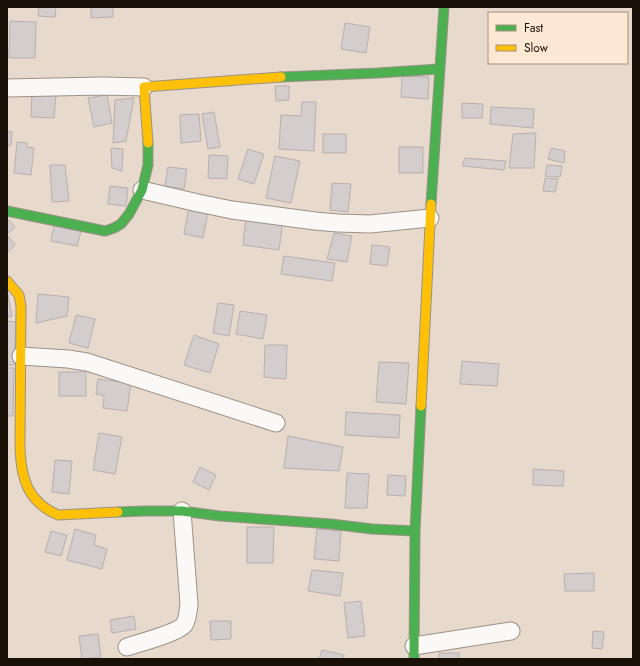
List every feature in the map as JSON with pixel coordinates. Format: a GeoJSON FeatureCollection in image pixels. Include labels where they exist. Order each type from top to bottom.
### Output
{"type":"FeatureCollection","features":[{"type":"Feature","properties":{"kind":"street"},"geometry":{"type":"LineString","coordinates":[[444,7],[430,218],[415,531],[414,652],[511,631]]}},
{"type":"Feature","properties":{"kind":"street"},"geometry":{"type":"LineString","coordinates":[[7,88],[102,86],[144,87],[264,78],[440,69]]}},
{"type":"Feature","properties":{"kind":"street"},"geometry":{"type":"LineString","coordinates":[[7,210],[105,231],[121,224],[129,214],[142,190],[148,165],[144,87]]}},
{"type":"Feature","properties":{"kind":"street"},"geometry":{"type":"LineString","coordinates":[[142,190],[232,210],[323,222],[370,224],[430,218]]}},
{"type":"Feature","properties":{"kind":"street"},"geometry":{"type":"LineString","coordinates":[[7,281],[19,295],[21,306],[20,441],[22,473],[32,495],[39,504],[48,511],[58,515],[182,511],[199,512],[220,516],[331,524],[372,529],[415,531]]}},
{"type":"Feature","properties":{"kind":"street"},"geometry":{"type":"LineString","coordinates":[[21,356],[68,359],[87,362],[276,423]]}},
{"type":"Feature","properties":{"kind":"street"},"geometry":{"type":"LineString","coordinates":[[128,647],[177,631],[184,625],[188,618],[189,604],[182,511]]}},
{"type":"Feature","properties":{"kind":"building"},"geometry":{"type":"Polygon","coordinates":[[[39,7],[56,7],[55,17],[38,16],[39,7]]]}},
{"type":"Feature","properties":{"kind":"building"},"geometry":{"type":"Polygon","coordinates":[[[91,7],[113,7],[113,17],[91,18],[91,7]]]}},
{"type":"Feature","properties":{"kind":"building"},"geometry":{"type":"Polygon","coordinates":[[[10,21],[36,22],[35,58],[9,58],[10,21]]]}},
{"type":"Feature","properties":{"kind":"building"},"geometry":{"type":"Polygon","coordinates":[[[345,23],[370,27],[366,53],[341,49],[345,23]]]}},
{"type":"Feature","properties":{"kind":"building"},"geometry":{"type":"Polygon","coordinates":[[[402,76],[429,77],[428,99],[401,97],[402,76]]]}},
{"type":"Feature","properties":{"kind":"building"},"geometry":{"type":"Polygon","coordinates":[[[275,86],[289,86],[289,100],[276,101],[275,86]]]}},
{"type":"Feature","properties":{"kind":"building"},"geometry":{"type":"Polygon","coordinates":[[[32,92],[56,94],[54,118],[31,117],[32,92]]]}},
{"type":"Feature","properties":{"kind":"building"},"geometry":{"type":"Polygon","coordinates":[[[107,95],[112,123],[94,127],[88,98],[107,95]]]}},
{"type":"Feature","properties":{"kind":"building"},"geometry":{"type":"Polygon","coordinates":[[[134,98],[126,141],[113,143],[115,100],[134,98]]]}},
{"type":"Feature","properties":{"kind":"building"},"geometry":{"type":"Polygon","coordinates":[[[302,102],[316,102],[314,151],[279,149],[281,115],[301,116],[302,102]]]}},
{"type":"Feature","properties":{"kind":"building"},"geometry":{"type":"Polygon","coordinates":[[[462,103],[483,104],[482,118],[462,118],[462,103]]]}},
{"type":"Feature","properties":{"kind":"building"},"geometry":{"type":"Polygon","coordinates":[[[491,107],[534,109],[533,128],[490,124],[491,107]]]}},
{"type":"Feature","properties":{"kind":"building"},"geometry":{"type":"Polygon","coordinates":[[[214,112],[220,147],[208,149],[202,114],[214,112]]]}},
{"type":"Feature","properties":{"kind":"building"},"geometry":{"type":"Polygon","coordinates":[[[199,114],[201,141],[181,143],[180,115],[199,114]]]}},
{"type":"Feature","properties":{"kind":"building"},"geometry":{"type":"Polygon","coordinates":[[[7,131],[12,132],[11,146],[7,145],[7,131]]]}},
{"type":"Feature","properties":{"kind":"building"},"geometry":{"type":"Polygon","coordinates":[[[536,133],[534,168],[509,168],[513,134],[536,133]]]}},
{"type":"Feature","properties":{"kind":"building"},"geometry":{"type":"Polygon","coordinates":[[[323,134],[346,134],[346,153],[323,153],[323,134]]]}},
{"type":"Feature","properties":{"kind":"building"},"geometry":{"type":"Polygon","coordinates":[[[17,142],[27,143],[27,147],[34,148],[31,175],[14,173],[17,142]]]}},
{"type":"Feature","properties":{"kind":"building"},"geometry":{"type":"Polygon","coordinates":[[[399,147],[423,147],[423,173],[399,173],[399,147]]]}},
{"type":"Feature","properties":{"kind":"building"},"geometry":{"type":"Polygon","coordinates":[[[111,148],[123,149],[122,171],[112,168],[111,148]]]}},
{"type":"Feature","properties":{"kind":"building"},"geometry":{"type":"Polygon","coordinates":[[[551,148],[565,151],[564,163],[548,159],[551,148]]]}},
{"type":"Feature","properties":{"kind":"building"},"geometry":{"type":"Polygon","coordinates":[[[248,149],[264,154],[254,184],[238,179],[248,149]]]}},
{"type":"Feature","properties":{"kind":"building"},"geometry":{"type":"Polygon","coordinates":[[[209,155],[228,156],[227,179],[208,178],[209,155]]]}},
{"type":"Feature","properties":{"kind":"building"},"geometry":{"type":"Polygon","coordinates":[[[275,156],[300,161],[291,203],[266,198],[275,156]]]}},
{"type":"Feature","properties":{"kind":"building"},"geometry":{"type":"Polygon","coordinates":[[[465,158],[506,161],[504,170],[462,166],[465,158]]]}},
{"type":"Feature","properties":{"kind":"building"},"geometry":{"type":"Polygon","coordinates":[[[50,165],[65,165],[69,201],[52,202],[50,165]]]}},
{"type":"Feature","properties":{"kind":"building"},"geometry":{"type":"Polygon","coordinates":[[[547,165],[562,166],[560,177],[545,176],[547,165]]]}},
{"type":"Feature","properties":{"kind":"building"},"geometry":{"type":"Polygon","coordinates":[[[168,167],[187,169],[184,189],[165,186],[168,167]]]}},
{"type":"Feature","properties":{"kind":"building"},"geometry":{"type":"Polygon","coordinates":[[[545,178],[558,179],[555,192],[543,191],[545,178]]]}},
{"type":"Feature","properties":{"kind":"building"},"geometry":{"type":"Polygon","coordinates":[[[332,183],[351,184],[348,212],[330,210],[332,183]]]}},
{"type":"Feature","properties":{"kind":"building"},"geometry":{"type":"Polygon","coordinates":[[[110,186],[128,188],[126,206],[108,204],[110,186]]]}},
{"type":"Feature","properties":{"kind":"building"},"geometry":{"type":"Polygon","coordinates":[[[189,208],[208,212],[203,238],[184,234],[189,208]]]}},
{"type":"Feature","properties":{"kind":"building"},"geometry":{"type":"Polygon","coordinates":[[[246,217],[283,221],[279,250],[243,245],[246,217]]]}},
{"type":"Feature","properties":{"kind":"building"},"geometry":{"type":"Polygon","coordinates":[[[7,219],[15,227],[7,234],[7,219]]]}},
{"type":"Feature","properties":{"kind":"building"},"geometry":{"type":"Polygon","coordinates":[[[54,226],[81,231],[77,246],[51,241],[54,226]]]}},
{"type":"Feature","properties":{"kind":"building"},"geometry":{"type":"Polygon","coordinates":[[[334,233],[352,236],[347,262],[327,259],[334,233]]]}},
{"type":"Feature","properties":{"kind":"building"},"geometry":{"type":"Polygon","coordinates":[[[7,235],[15,245],[7,253],[7,235]]]}},
{"type":"Feature","properties":{"kind":"building"},"geometry":{"type":"Polygon","coordinates":[[[372,245],[390,247],[387,266],[370,264],[372,245]]]}},
{"type":"Feature","properties":{"kind":"building"},"geometry":{"type":"Polygon","coordinates":[[[284,256],[335,263],[332,281],[281,274],[284,256]]]}},
{"type":"Feature","properties":{"kind":"building"},"geometry":{"type":"Polygon","coordinates":[[[7,290],[12,316],[7,317],[7,290]]]}},
{"type":"Feature","properties":{"kind":"building"},"geometry":{"type":"Polygon","coordinates":[[[38,294],[69,297],[67,316],[36,323],[38,294]]]}},
{"type":"Feature","properties":{"kind":"building"},"geometry":{"type":"Polygon","coordinates":[[[218,303],[234,305],[229,336],[213,333],[218,303]]]}},
{"type":"Feature","properties":{"kind":"building"},"geometry":{"type":"Polygon","coordinates":[[[240,311],[267,315],[263,339],[236,334],[240,311]]]}},
{"type":"Feature","properties":{"kind":"building"},"geometry":{"type":"Polygon","coordinates":[[[76,315],[95,319],[88,348],[69,343],[76,315]]]}},
{"type":"Feature","properties":{"kind":"building"},"geometry":{"type":"Polygon","coordinates":[[[7,321],[16,322],[14,365],[7,365],[7,321]]]}},
{"type":"Feature","properties":{"kind":"building"},"geometry":{"type":"Polygon","coordinates":[[[194,335],[219,344],[210,373],[184,365],[194,335]]]}},
{"type":"Feature","properties":{"kind":"building"},"geometry":{"type":"Polygon","coordinates":[[[265,345],[287,345],[286,379],[264,377],[265,345]]]}},
{"type":"Feature","properties":{"kind":"building"},"geometry":{"type":"Polygon","coordinates":[[[462,361],[499,364],[497,386],[460,384],[462,361]]]}},
{"type":"Feature","properties":{"kind":"building"},"geometry":{"type":"Polygon","coordinates":[[[379,362],[409,363],[406,404],[376,402],[379,362]]]}},
{"type":"Feature","properties":{"kind":"building"},"geometry":{"type":"Polygon","coordinates":[[[7,368],[14,368],[13,416],[7,416],[7,368]]]}},
{"type":"Feature","properties":{"kind":"building"},"geometry":{"type":"Polygon","coordinates":[[[59,372],[86,372],[86,396],[59,396],[59,372]]]}},
{"type":"Feature","properties":{"kind":"building"},"geometry":{"type":"Polygon","coordinates":[[[98,379],[131,383],[127,411],[103,408],[104,396],[96,394],[98,379]]]}},
{"type":"Feature","properties":{"kind":"building"},"geometry":{"type":"Polygon","coordinates":[[[346,412],[400,415],[399,438],[345,435],[346,412]]]}},
{"type":"Feature","properties":{"kind":"building"},"geometry":{"type":"Polygon","coordinates":[[[99,433],[122,437],[115,474],[93,470],[99,433]]]}},
{"type":"Feature","properties":{"kind":"building"},"geometry":{"type":"Polygon","coordinates":[[[288,436],[343,447],[339,471],[284,468],[288,436]]]}},
{"type":"Feature","properties":{"kind":"building"},"geometry":{"type":"Polygon","coordinates":[[[55,460],[72,461],[69,494],[52,492],[55,460]]]}},
{"type":"Feature","properties":{"kind":"building"},"geometry":{"type":"Polygon","coordinates":[[[200,467],[216,475],[209,490],[193,482],[200,467]]]}},
{"type":"Feature","properties":{"kind":"building"},"geometry":{"type":"Polygon","coordinates":[[[533,469],[564,471],[563,486],[533,485],[533,469]]]}},
{"type":"Feature","properties":{"kind":"building"},"geometry":{"type":"Polygon","coordinates":[[[347,473],[369,474],[367,508],[345,508],[347,473]]]}},
{"type":"Feature","properties":{"kind":"building"},"geometry":{"type":"Polygon","coordinates":[[[388,475],[406,476],[405,496],[387,495],[388,475]]]}},
{"type":"Feature","properties":{"kind":"building"},"geometry":{"type":"Polygon","coordinates":[[[247,527],[274,527],[273,563],[247,563],[247,527]]]}},
{"type":"Feature","properties":{"kind":"building"},"geometry":{"type":"Polygon","coordinates":[[[75,529],[96,535],[94,545],[107,549],[102,569],[67,560],[75,529]]]}},
{"type":"Feature","properties":{"kind":"building"},"geometry":{"type":"Polygon","coordinates":[[[317,529],[341,531],[339,561],[314,559],[317,529]]]}},
{"type":"Feature","properties":{"kind":"building"},"geometry":{"type":"Polygon","coordinates":[[[51,531],[67,535],[61,556],[45,552],[51,531]]]}},
{"type":"Feature","properties":{"kind":"building"},"geometry":{"type":"Polygon","coordinates":[[[312,570],[343,573],[340,596],[308,591],[312,570]]]}},
{"type":"Feature","properties":{"kind":"building"},"geometry":{"type":"Polygon","coordinates":[[[594,573],[594,591],[565,591],[564,574],[594,573]]]}},
{"type":"Feature","properties":{"kind":"building"},"geometry":{"type":"Polygon","coordinates":[[[361,601],[365,636],[348,638],[344,603],[361,601]]]}},
{"type":"Feature","properties":{"kind":"building"},"geometry":{"type":"Polygon","coordinates":[[[134,616],[136,629],[112,633],[110,620],[134,616]]]}},
{"type":"Feature","properties":{"kind":"building"},"geometry":{"type":"Polygon","coordinates":[[[210,621],[231,621],[231,639],[211,640],[210,621]]]}},
{"type":"Feature","properties":{"kind":"building"},"geometry":{"type":"Polygon","coordinates":[[[593,631],[604,632],[602,649],[592,648],[593,631]]]}},
{"type":"Feature","properties":{"kind":"building"},"geometry":{"type":"Polygon","coordinates":[[[98,634],[101,657],[82,659],[79,636],[98,634]]]}},
{"type":"Feature","properties":{"kind":"building"},"geometry":{"type":"Polygon","coordinates":[[[322,650],[344,655],[343,659],[319,659],[322,650]]]}},
{"type":"Feature","properties":{"kind":"building"},"geometry":{"type":"Polygon","coordinates":[[[439,653],[459,653],[459,659],[439,659],[439,653]]]}},
{"type":"Feature","properties":{"kind":"traffic: fast"},"geometry":{"type":"LineString","coordinates":[[431,204],[444,7]]}},
{"type":"Feature","properties":{"kind":"traffic: fast"},"geometry":{"type":"LineString","coordinates":[[281,77],[439,69]]}},
{"type":"Feature","properties":{"kind":"traffic: fast"},"geometry":{"type":"LineString","coordinates":[[7,211],[105,231],[114,228],[121,224],[129,214],[142,190],[148,165],[148,143]]}},
{"type":"Feature","properties":{"kind":"traffic: fast"},"geometry":{"type":"LineString","coordinates":[[414,659],[415,531],[421,406]]}},
{"type":"Feature","properties":{"kind":"traffic: fast"},"geometry":{"type":"LineString","coordinates":[[118,512],[182,511],[220,516],[331,524],[372,529],[415,531]]}},
{"type":"Feature","properties":{"kind":"traffic: slow"},"geometry":{"type":"LineString","coordinates":[[148,143],[144,87],[281,77]]}},
{"type":"Feature","properties":{"kind":"traffic: slow"},"geometry":{"type":"LineString","coordinates":[[421,406],[431,204]]}},
{"type":"Feature","properties":{"kind":"traffic: slow"},"geometry":{"type":"LineString","coordinates":[[7,281],[19,295],[21,306],[20,448],[22,470],[28,488],[40,503],[48,510],[58,515],[118,512]]}}]}
